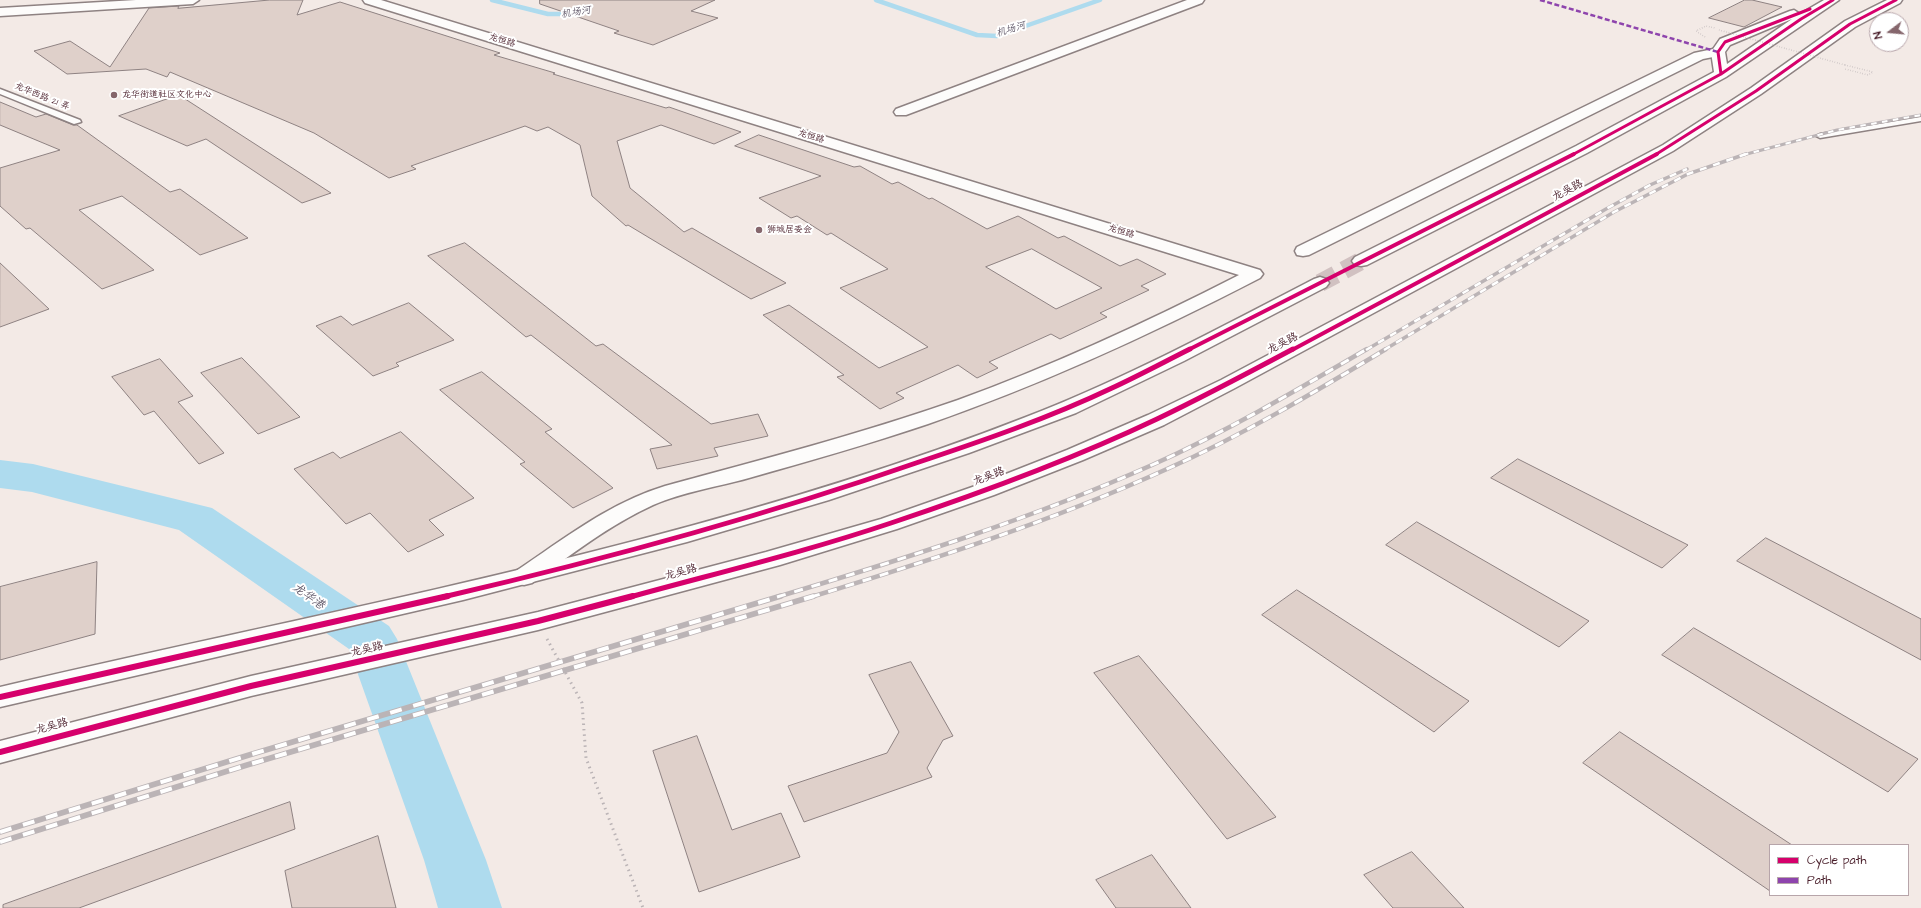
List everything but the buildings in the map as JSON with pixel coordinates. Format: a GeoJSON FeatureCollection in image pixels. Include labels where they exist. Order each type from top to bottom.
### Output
{"type":"FeatureCollection","features":[{"type":"Feature","properties":{"kind":"main road","name":"龙吴路"},"geometry":{"type":"LineString","coordinates":[[0,752],[251,686],[538,621],[771,559],[889,524],[986,490],[1075,455],[1156,420],[1228,384],[1668,148],[1756,91],[1850,24],[1896,0]]}},
{"type":"Feature","properties":{"kind":"main road"},"geometry":{"type":"LineString","coordinates":[[1721,74],[1718,52],[1725,42],[1798,12],[1830,2]]}},
{"type":"Feature","properties":{"kind":"main road"},"geometry":{"type":"LineString","coordinates":[[1361,261],[1617,132],[1721,74],[1801,19],[1830,2]]}},
{"type":"Feature","properties":{"kind":"main road"},"geometry":{"type":"LineString","coordinates":[[0,697],[461,593],[749,517],[857,484],[949,454],[1036,421],[1111,389],[1320,283]]}},
{"type":"Feature","properties":{"kind":"street"},"geometry":{"type":"LineString","coordinates":[[0,12],[193,0]]}},
{"type":"Feature","properties":{"kind":"street","name":"龙恒路"},"geometry":{"type":"LineString","coordinates":[[368,0],[1254,274],[1124,339],[1004,390],[923,419],[834,447],[665,494],[637,504],[614,517],[524,577]]}},
{"type":"Feature","properties":{"kind":"street"},"geometry":{"type":"LineString","coordinates":[[900,112],[1198,0]]}},
{"type":"Feature","properties":{"kind":"street"},"geometry":{"type":"LineString","coordinates":[[1303,251],[1699,56],[1718,52]]}},
{"type":"Feature","properties":{"kind":"lane","name":"龙华西路 21 弄"},"geometry":{"type":"LineString","coordinates":[[0,91],[77,122]]}},
{"type":"Feature","properties":{"kind":"lane"},"geometry":{"type":"LineString","coordinates":[[1820,136],[1921,119]]}},
{"type":"Feature","properties":{"kind":"path"},"geometry":{"type":"LineString","coordinates":[[1701,36],[1696,31],[1706,26],[1873,72],[1868,75],[1845,69]]}},
{"type":"Feature","properties":{"kind":"path"},"geometry":{"type":"LineString","coordinates":[[538,621],[582,703],[586,758],[643,908]]}},
{"type":"Feature","properties":{"kind":"waterway","name":"机场河"},"geometry":{"type":"LineString","coordinates":[[492,0],[548,14],[583,14]]}},
{"type":"Feature","properties":{"kind":"waterway","name":"机场河"},"geometry":{"type":"LineString","coordinates":[[876,0],[977,35],[997,36],[1100,0]]}},
{"type":"Feature","properties":{"kind":"waterway","name":"龙华港"},"geometry":{"type":"LineString","coordinates":[[0,474],[33,478],[195,519],[371,639],[455,860],[470,908]]}},
{"type":"Feature","properties":{"kind":"tunnel"},"geometry":{"type":"LineString","coordinates":[[1320,283],[1361,261]]}},
{"type":"Feature","properties":{"kind":"railway"},"geometry":{"type":"LineString","coordinates":[[1743,155],[1837,130],[1921,115]]}},
{"type":"Feature","properties":{"kind":"railway"},"geometry":{"type":"LineString","coordinates":[[1384,350],[1614,212],[1688,174],[1743,155]]}},
{"type":"Feature","properties":{"kind":"railway"},"geometry":{"type":"LineString","coordinates":[[1366,350],[1606,209],[1650,185],[1687,169]]}},
{"type":"Feature","properties":{"kind":"railway"},"geometry":{"type":"LineString","coordinates":[[777,597],[920,553],[1014,520],[1106,485],[1180,452],[1234,425],[1367,349]]}},
{"type":"Feature","properties":{"kind":"railway"},"geometry":{"type":"LineString","coordinates":[[811,597],[902,569],[991,539],[1124,488],[1223,442],[1306,397],[1386,349]]}},
{"type":"Feature","properties":{"kind":"railway"},"geometry":{"type":"LineString","coordinates":[[0,832],[249,755],[781,596]]}},
{"type":"Feature","properties":{"kind":"railway"},"geometry":{"type":"LineString","coordinates":[[0,842],[247,765],[814,596]]}},
{"type":"Feature","properties":{"kind":"marked path"},"geometry":{"type":"LineString","coordinates":[[1540,0],[1718,52]]}},
{"type":"Feature","properties":{"kind":"cycle path"},"geometry":{"type":"LineString","coordinates":[[0,697],[459,593],[625,552],[790,505],[871,479],[1032,421],[1111,389],[1617,132],[1721,74],[1801,19],[1833,0]]}},
{"type":"Feature","properties":{"kind":"cycle path"},"geometry":{"type":"LineString","coordinates":[[0,752],[251,686],[538,621],[771,559],[889,524],[986,490],[1075,455],[1156,420],[1228,384],[1668,148],[1756,91],[1850,24],[1896,0]]}},
{"type":"Feature","properties":{"kind":"cycle path"},"geometry":{"type":"LineString","coordinates":[[1721,74],[1718,52],[1725,42],[1810,9]]}},
{"type":"Feature","properties":{"kind":"place","name":"龙华街道社区文化中心"},"geometry":{"type":"Point","coordinates":[114,95]}},
{"type":"Feature","properties":{"kind":"place","name":"狮城居委会"},"geometry":{"type":"Point","coordinates":[759,230]}}]}
